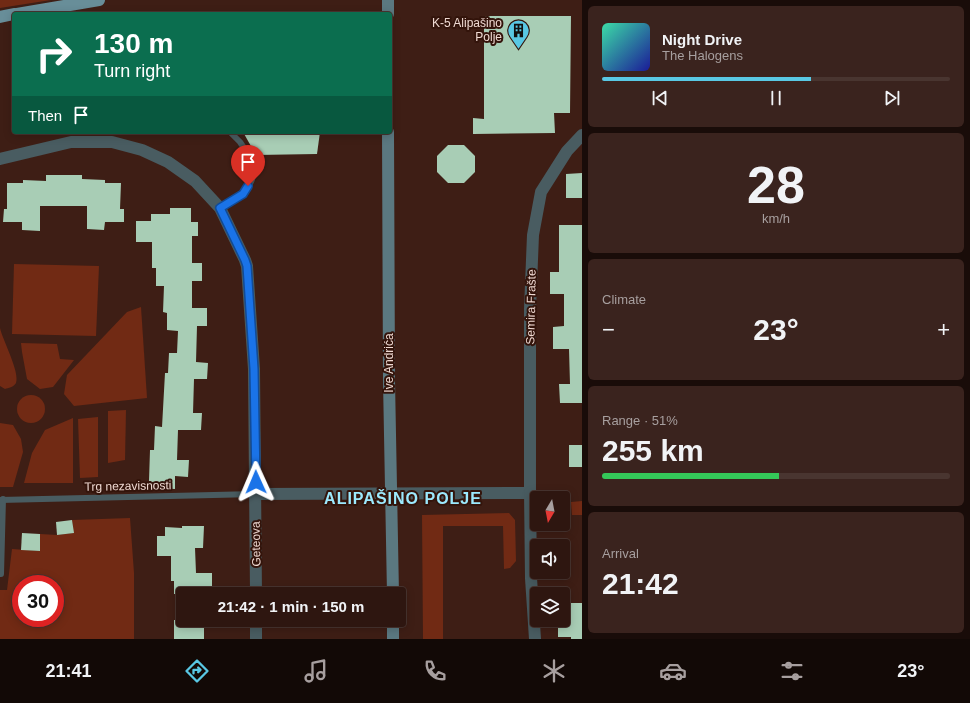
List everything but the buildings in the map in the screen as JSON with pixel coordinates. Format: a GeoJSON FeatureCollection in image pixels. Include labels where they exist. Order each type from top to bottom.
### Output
{"type":"FeatureCollection","features":[{"type":"Feature","properties":{"kind":"main road"},"geometry":{"type":"LineString","coordinates":[[27,12],[99,0]]}},
{"type":"Feature","properties":{"kind":"main road"},"geometry":{"type":"LineString","coordinates":[[388,0],[388,12]]}},
{"type":"Feature","properties":{"kind":"main road"},"geometry":{"type":"LineString","coordinates":[[0,17],[12,15]]}},
{"type":"Feature","properties":{"kind":"main road","name":"Ive Andrića"},"geometry":{"type":"LineString","coordinates":[[388,134],[389,381],[393,587]]}},
{"type":"Feature","properties":{"kind":"main road"},"geometry":{"type":"LineString","coordinates":[[393,627],[393,639]]}},
{"type":"Feature","properties":{"kind":"street","name":"Semira Frašte"},"geometry":{"type":"LineString","coordinates":[[530,491],[530,309],[533,236],[541,192],[566,151],[582,135]]}},
{"type":"Feature","properties":{"kind":"street","name":"Geteova"},"geometry":{"type":"LineString","coordinates":[[0,159],[71,142],[112,142],[142,150],[168,162],[195,181],[220,208],[247,266],[254,369],[256,587]]}},
{"type":"Feature","properties":{"kind":"street"},"geometry":{"type":"LineString","coordinates":[[256,494],[530,493]]}},
{"type":"Feature","properties":{"kind":"street","name":"Semira Frašte"},"geometry":{"type":"LineString","coordinates":[[530,531],[531,578],[535,639]]}},
{"type":"Feature","properties":{"kind":"street"},"geometry":{"type":"LineString","coordinates":[[256,627],[256,639]]}},
{"type":"Feature","properties":{"kind":"lane"},"geometry":{"type":"LineString","coordinates":[[220,208],[243,194],[254,177],[256,166],[240,142],[232,134]]}},
{"type":"Feature","properties":{"kind":"lane","name":"Trg nezavisnosti"},"geometry":{"type":"LineString","coordinates":[[2,500],[256,494]]}},
{"type":"Feature","properties":{"kind":"lane"},"geometry":{"type":"LineString","coordinates":[[1,574],[2,500]]}},
{"type":"Feature","properties":{"kind":"shaded area"},"geometry":{"type":"Polygon","coordinates":[[[0,0],[51,0],[0,8],[0,0]]]}},
{"type":"Feature","properties":{"kind":"shaded area"},"geometry":{"type":"Polygon","coordinates":[[[14,264],[99,266],[96,336],[12,334],[14,264]]]}},
{"type":"Feature","properties":{"kind":"shaded area"},"geometry":{"type":"Polygon","coordinates":[[[141,307],[147,398],[74,406],[64,394],[67,375],[127,312],[141,307]]]}},
{"type":"Feature","properties":{"kind":"shaded area"},"geometry":{"type":"Polygon","coordinates":[[[0,328],[17,378],[15,384],[5,389],[0,386],[0,328]]]}},
{"type":"Feature","properties":{"kind":"shaded area"},"geometry":{"type":"Polygon","coordinates":[[[21,343],[57,344],[60,359],[74,360],[53,387],[40,389],[27,379],[21,343]]]}},
{"type":"Feature","properties":{"kind":"shaded area"},"geometry":{"type":"Polygon","coordinates":[[[31,395],[41,399],[45,409],[41,419],[31,423],[21,419],[17,409],[21,399],[31,395]]]}},
{"type":"Feature","properties":{"kind":"shaded area"},"geometry":{"type":"Polygon","coordinates":[[[126,410],[125,460],[108,463],[108,411],[126,410]]]}},
{"type":"Feature","properties":{"kind":"shaded area"},"geometry":{"type":"Polygon","coordinates":[[[98,417],[98,477],[80,478],[78,419],[98,417]]]}},
{"type":"Feature","properties":{"kind":"shaded area"},"geometry":{"type":"Polygon","coordinates":[[[73,418],[73,483],[24,483],[32,453],[45,430],[73,418]]]}},
{"type":"Feature","properties":{"kind":"shaded area"},"geometry":{"type":"Polygon","coordinates":[[[0,423],[13,425],[21,439],[23,452],[13,487],[0,487],[0,423]]]}},
{"type":"Feature","properties":{"kind":"shaded area"},"geometry":{"type":"Polygon","coordinates":[[[582,501],[582,515],[572,515],[571,502],[582,501]]]}},
{"type":"Feature","properties":{"kind":"shaded area"},"geometry":{"type":"Polygon","coordinates":[[[509,513],[515,520],[516,561],[510,568],[504,569],[503,526],[443,526],[443,639],[423,639],[422,515],[509,513]]]}},
{"type":"Feature","properties":{"kind":"shaded area"},"geometry":{"type":"Polygon","coordinates":[[[130,518],[134,573],[134,639],[0,639],[0,590],[7,590],[12,549],[40,551],[40,534],[57,535],[73,533],[72,520],[130,518]]]}},
{"type":"Feature","properties":{"kind":"place","name":"K-5 Alipašino Polje"},"geometry":{"type":"Point","coordinates":[518,50]}},
{"type":"Feature","properties":{"kind":"district","name":"ALIPAŠINO POLJE"},"geometry":{"type":"Point","coordinates":[403,498]}},
{"type":"Feature","properties":{"kind":"route"},"geometry":{"type":"LineString","coordinates":[[248,186],[243,194],[220,208],[247,266],[254,369],[256,482]]}}]}
